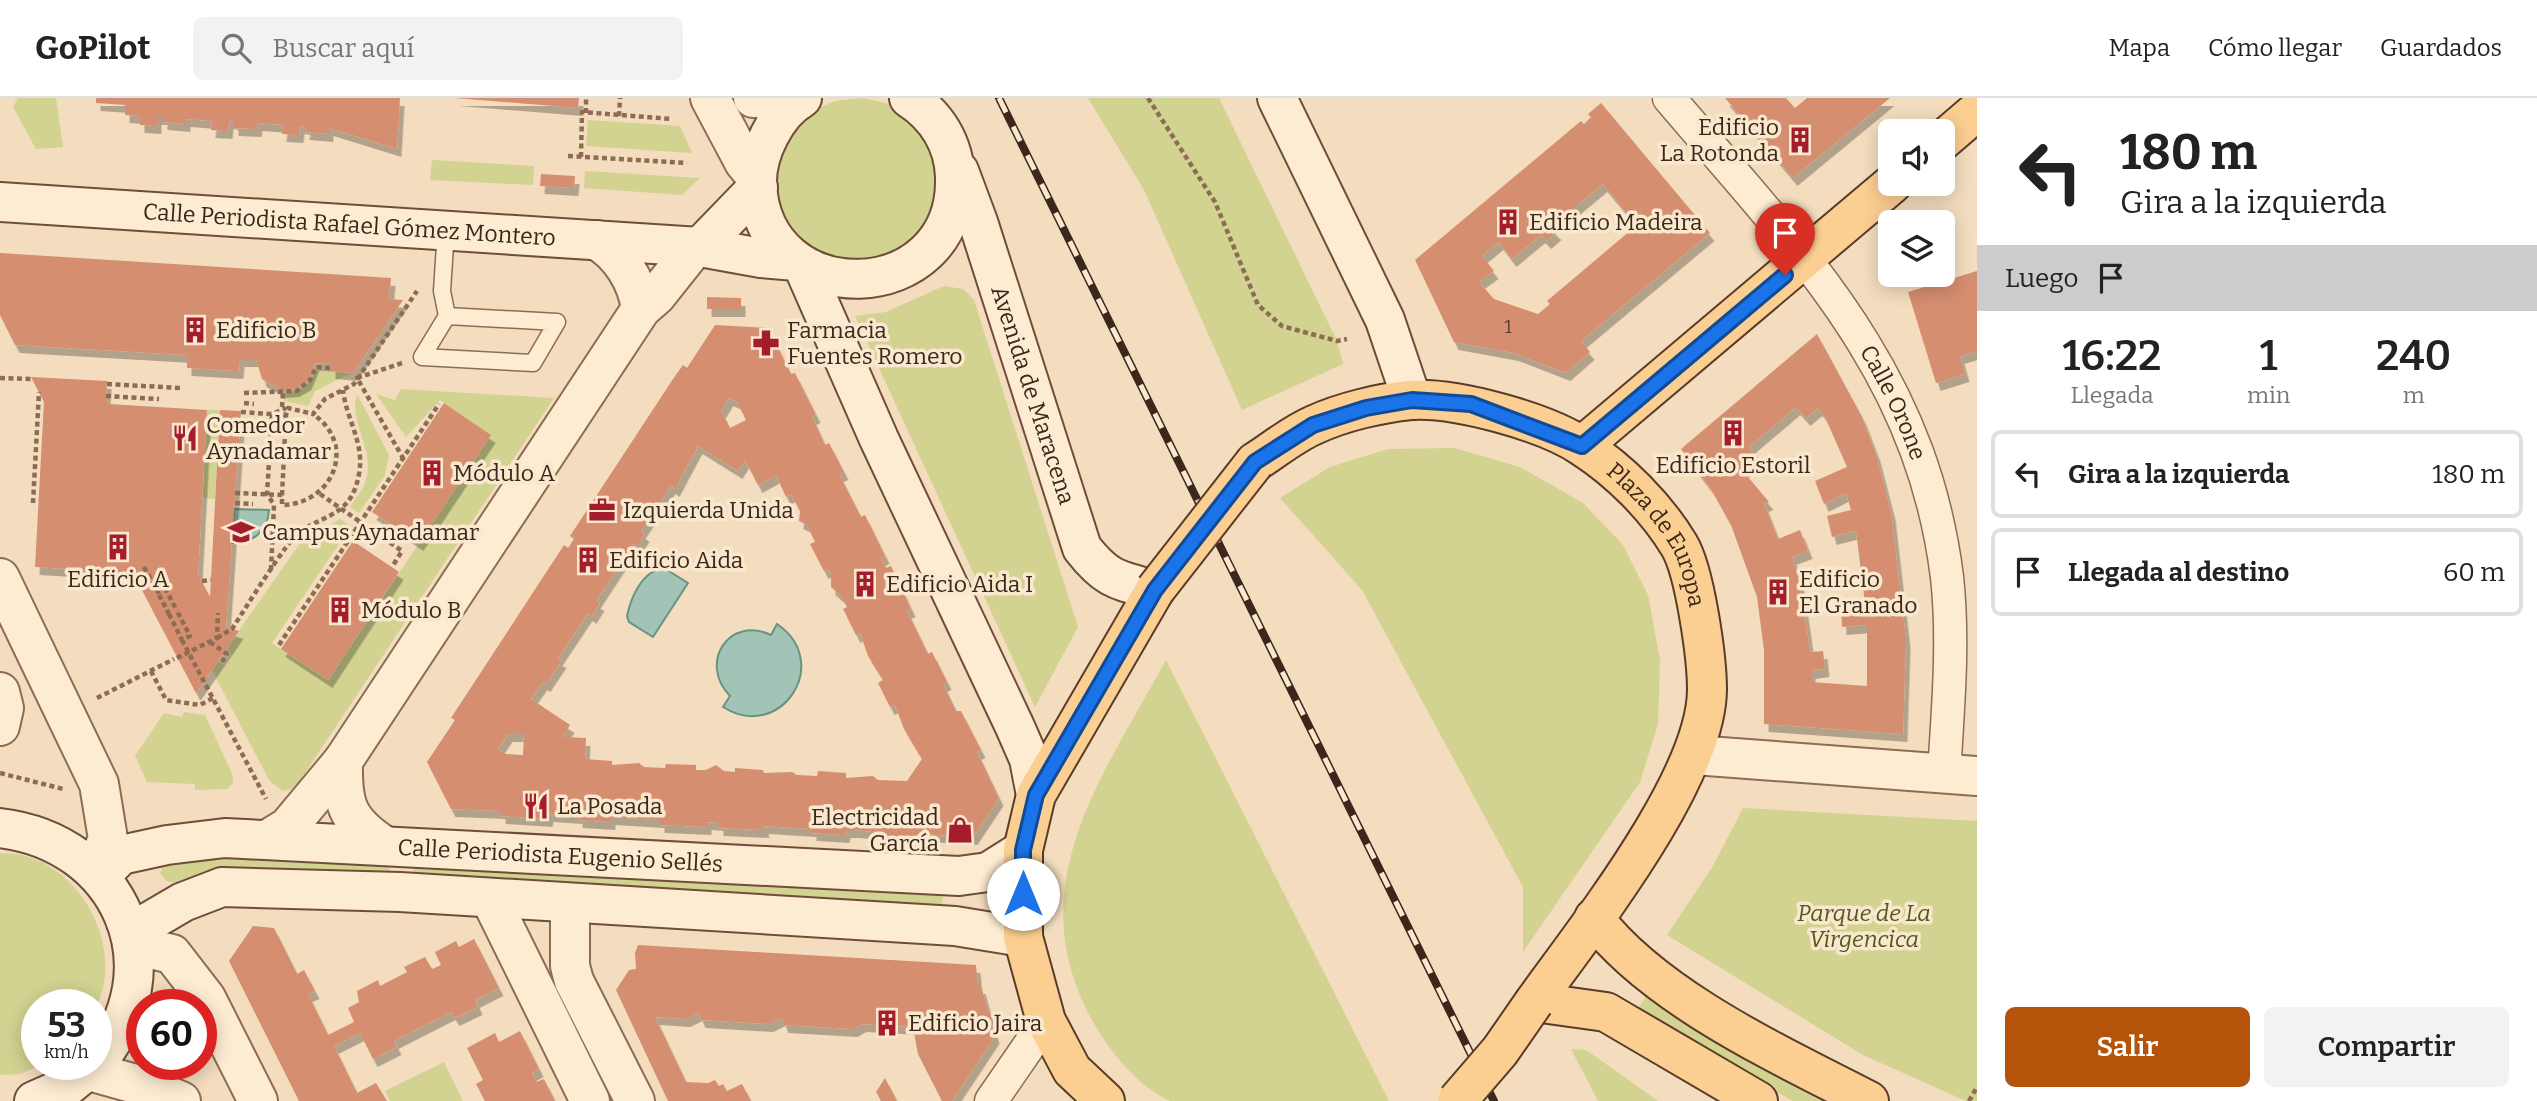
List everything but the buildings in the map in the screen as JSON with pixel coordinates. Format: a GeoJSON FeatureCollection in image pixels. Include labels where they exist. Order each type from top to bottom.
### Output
{"type":"FeatureCollection","features":[{"type":"Feature","properties":{"kind":"main road"},"geometry":{"type":"LineString","coordinates":[[710,98],[757,183]]}},
{"type":"Feature","properties":{"kind":"main road"},"geometry":{"type":"LineString","coordinates":[[754,98],[801,99]]}},
{"type":"Feature","properties":{"kind":"main road","name":"Avenida de Maracena"},"geometry":{"type":"LineString","coordinates":[[909,98],[924,107],[944,130],[978,222],[1082,548],[1100,571],[1116,580],[1155,590]]}},
{"type":"Feature","properties":{"kind":"main road"},"geometry":{"type":"LineString","coordinates":[[1277,98],[1385,320],[1412,400]]}},
{"type":"Feature","properties":{"kind":"main road"},"geometry":{"type":"LineString","coordinates":[[801,99],[767,139],[757,183],[760,206],[776,240],[800,263],[833,278],[867,280],[903,270],[928,252],[945,229],[956,198],[944,130]]}},
{"type":"Feature","properties":{"kind":"main road"},"geometry":{"type":"LineString","coordinates":[[1955,130],[1977,111]]}},
{"type":"Feature","properties":{"kind":"main road"},"geometry":{"type":"LineString","coordinates":[[269,820],[288,827],[342,761],[641,309],[656,296],[757,183]]}},
{"type":"Feature","properties":{"kind":"main road"},"geometry":{"type":"LineString","coordinates":[[1582,446],[1878,196]]}},
{"type":"Feature","properties":{"kind":"main road","name":"Calle Periodista Rafael Gómez Montero"},"geometry":{"type":"LineString","coordinates":[[0,202],[698,247],[800,263]]}},
{"type":"Feature","properties":{"kind":"main road"},"geometry":{"type":"LineString","coordinates":[[596,240],[621,263],[635,286],[641,309]]}},
{"type":"Feature","properties":{"kind":"main road"},"geometry":{"type":"LineString","coordinates":[[800,263],[879,439],[1015,727],[1029,759],[1036,795]]}},
{"type":"Feature","properties":{"kind":"main road","name":"Plaza de Europa"},"geometry":{"type":"LineString","coordinates":[[1105,1101],[1072,1070],[1046,1021],[1023,937],[1023,850],[1036,795],[1155,590],[1255,462],[1313,425],[1366,408],[1412,400],[1471,404],[1582,446],[1640,494],[1680,547],[1696,600],[1707,691],[1694,755],[1646,841],[1500,1051],[1457,1101]]}},
{"type":"Feature","properties":{"kind":"main road"},"geometry":{"type":"LineString","coordinates":[[0,578],[99,784],[108,839],[97,873]]}},
{"type":"Feature","properties":{"kind":"main road"},"geometry":{"type":"LineString","coordinates":[[0,692],[4,708],[0,726]]}},
{"type":"Feature","properties":{"kind":"main road"},"geometry":{"type":"LineString","coordinates":[[1694,755],[1960,775]]}},
{"type":"Feature","properties":{"kind":"main road"},"geometry":{"type":"LineString","coordinates":[[342,761],[345,805],[359,828],[382,844]]}},
{"type":"Feature","properties":{"kind":"main road","name":"Calle Periodista Eugenio Sellés"},"geometry":{"type":"LineString","coordinates":[[97,873],[117,858],[138,851],[211,838],[269,820],[382,844],[592,858],[959,876],[988,872],[1023,850]]}},
{"type":"Feature","properties":{"kind":"main road"},"geometry":{"type":"LineString","coordinates":[[0,828],[29,833],[56,842],[97,873],[118,903],[131,939],[134,979],[125,1018],[112,1042]]}},
{"type":"Feature","properties":{"kind":"main road","name":"Calle Periodista Eugenio Sellés"},"geometry":{"type":"LineString","coordinates":[[131,939],[183,902],[222,887],[490,898],[955,926],[1023,937]]}},
{"type":"Feature","properties":{"kind":"main road"},"geometry":{"type":"LineString","coordinates":[[490,898],[590,1101]]}},
{"type":"Feature","properties":{"kind":"main road"},"geometry":{"type":"LineString","coordinates":[[570,903],[570,966],[574,981],[635,1101]]}},
{"type":"Feature","properties":{"kind":"main road"},"geometry":{"type":"LineString","coordinates":[[1594,918],[1613,943],[1649,975],[1766,1048],[1869,1101]]}},
{"type":"Feature","properties":{"kind":"main road"},"geometry":{"type":"LineString","coordinates":[[131,939],[172,954],[206,998],[258,1101]]}},
{"type":"Feature","properties":{"kind":"main road"},"geometry":{"type":"LineString","coordinates":[[1534,1002],[1606,1012],[1758,1101]]}},
{"type":"Feature","properties":{"kind":"main road"},"geometry":{"type":"LineString","coordinates":[[112,1073],[181,1101]]}},
{"type":"Feature","properties":{"kind":"main road"},"geometry":{"type":"LineString","coordinates":[[34,1101],[76,1080]]}},
{"type":"Feature","properties":{"kind":"street","name":"Calle Orone"},"geometry":{"type":"LineString","coordinates":[[1669,98],[1804,258],[1867,345],[1906,419],[1933,497],[1947,579],[1948,667],[1960,775]]}},
{"type":"Feature","properties":{"kind":"street"},"geometry":{"type":"LineString","coordinates":[[991,1101],[1046,1021]]}},
{"type":"Feature","properties":{"kind":"lane"},"geometry":{"type":"LineString","coordinates":[[446,230],[443,291],[447,316],[422,356],[533,363],[557,322],[447,316]]}},
{"type":"Feature","properties":{"kind":"path"},"geometry":{"type":"LineString","coordinates":[[586,98],[586,113]]}},
{"type":"Feature","properties":{"kind":"path"},"geometry":{"type":"LineString","coordinates":[[619,116],[620,98]]}},
{"type":"Feature","properties":{"kind":"path"},"geometry":{"type":"LineString","coordinates":[[1148,98],[1216,202],[1258,305],[1282,326],[1337,341],[1347,339]]}},
{"type":"Feature","properties":{"kind":"path"},"geometry":{"type":"LineString","coordinates":[[580,156],[582,113],[671,119]]}},
{"type":"Feature","properties":{"kind":"path"},"geometry":{"type":"LineString","coordinates":[[568,156],[687,163]]}},
{"type":"Feature","properties":{"kind":"path"},"geometry":{"type":"LineString","coordinates":[[313,414],[325,399],[358,378],[425,280]]}},
{"type":"Feature","properties":{"kind":"path"},"geometry":{"type":"LineString","coordinates":[[358,378],[422,356]]}},
{"type":"Feature","properties":{"kind":"path"},"geometry":{"type":"LineString","coordinates":[[244,393],[283,392],[304,386],[316,367],[330,368]]}},
{"type":"Feature","properties":{"kind":"path"},"geometry":{"type":"LineString","coordinates":[[0,377],[33,379]]}},
{"type":"Feature","properties":{"kind":"path"},"geometry":{"type":"LineString","coordinates":[[358,378],[403,458]]}},
{"type":"Feature","properties":{"kind":"path"},"geometry":{"type":"LineString","coordinates":[[107,384],[180,388]]}},
{"type":"Feature","properties":{"kind":"path"},"geometry":{"type":"LineString","coordinates":[[94,699],[232,629],[299,532],[326,520],[341,509],[356,483],[360,460],[359,442],[347,412],[343,390]]}},
{"type":"Feature","properties":{"kind":"path"},"geometry":{"type":"LineString","coordinates":[[33,503],[39,392]]}},
{"type":"Feature","properties":{"kind":"path"},"geometry":{"type":"LineString","coordinates":[[282,505],[286,415],[283,392]]}},
{"type":"Feature","properties":{"kind":"path"},"geometry":{"type":"LineString","coordinates":[[106,396],[159,399]]}},
{"type":"Feature","properties":{"kind":"path"},"geometry":{"type":"LineString","coordinates":[[244,403],[254,404]]}},
{"type":"Feature","properties":{"kind":"path"},"geometry":{"type":"LineString","coordinates":[[279,645],[439,404]]}},
{"type":"Feature","properties":{"kind":"path"},"geometry":{"type":"LineString","coordinates":[[272,414],[284,407],[313,414],[328,430],[335,449],[332,475],[320,494],[308,501],[274,506]]}},
{"type":"Feature","properties":{"kind":"path"},"geometry":{"type":"LineString","coordinates":[[241,412],[286,415]]}},
{"type":"Feature","properties":{"kind":"path"},"geometry":{"type":"LineString","coordinates":[[271,571],[274,506],[267,494],[272,414]]}},
{"type":"Feature","properties":{"kind":"path"},"geometry":{"type":"LineString","coordinates":[[235,493],[282,495]]}},
{"type":"Feature","properties":{"kind":"path"},"geometry":{"type":"LineString","coordinates":[[320,494],[402,551],[392,567]]}},
{"type":"Feature","properties":{"kind":"path"},"geometry":{"type":"LineString","coordinates":[[234,503],[253,504]]}},
{"type":"Feature","properties":{"kind":"path"},"geometry":{"type":"LineString","coordinates":[[144,567],[213,698],[269,820]]}},
{"type":"Feature","properties":{"kind":"path"},"geometry":{"type":"LineString","coordinates":[[202,582],[211,580]]}},
{"type":"Feature","properties":{"kind":"path"},"geometry":{"type":"LineString","coordinates":[[158,592],[165,588],[190,636],[182,640]]}},
{"type":"Feature","properties":{"kind":"path"},"geometry":{"type":"LineString","coordinates":[[217,638],[218,613]]}},
{"type":"Feature","properties":{"kind":"path"},"geometry":{"type":"LineString","coordinates":[[210,642],[228,654],[222,662]]}},
{"type":"Feature","properties":{"kind":"path"},"geometry":{"type":"LineString","coordinates":[[151,671],[166,700],[200,705],[213,698]]}},
{"type":"Feature","properties":{"kind":"path"},"geometry":{"type":"LineString","coordinates":[[0,773],[76,792]]}},
{"type":"Feature","properties":{"kind":"path"},"geometry":{"type":"LineString","coordinates":[[1969,1101],[1977,1087]]}},
{"type":"Feature","properties":{"kind":"green space"},"geometry":{"type":"Polygon","coordinates":[[[18,98],[56,98],[63,147],[36,149],[13,107],[18,98]]]}},
{"type":"Feature","properties":{"kind":"green space"},"geometry":{"type":"Polygon","coordinates":[[[862,98],[890,104],[914,119],[932,141],[942,197],[914,247],[862,268],[807,252],[776,208],[776,155],[790,131],[810,112],[835,101],[862,98]]]}},
{"type":"Feature","properties":{"kind":"green space"},"geometry":{"type":"Polygon","coordinates":[[[1088,98],[1219,98],[1337,341],[1343,364],[1242,410],[1144,190],[1088,98]]]}},
{"type":"Feature","properties":{"kind":"green space"},"geometry":{"type":"Polygon","coordinates":[[[588,120],[680,126],[692,153],[586,146],[588,120]]]}},
{"type":"Feature","properties":{"kind":"green space"},"geometry":{"type":"Polygon","coordinates":[[[432,160],[534,166],[533,185],[430,180],[432,160]]]}},
{"type":"Feature","properties":{"kind":"green space"},"geometry":{"type":"Polygon","coordinates":[[[585,171],[700,178],[682,195],[584,188],[585,171]]]}},
{"type":"Feature","properties":{"kind":"green space"},"geometry":{"type":"Polygon","coordinates":[[[944,286],[963,289],[974,300],[1078,627],[1035,707],[855,316],[886,312],[944,286]]]}},
{"type":"Feature","properties":{"kind":"green space"},"geometry":{"type":"Polygon","coordinates":[[[317,371],[351,373],[315,391],[308,406],[284,401],[284,394],[305,388],[317,371]]]}},
{"type":"Feature","properties":{"kind":"green space"},"geometry":{"type":"Polygon","coordinates":[[[401,389],[554,398],[299,782],[291,789],[282,791],[269,780],[212,670],[218,661],[224,665],[232,654],[226,649],[303,539],[340,519],[351,526],[272,643],[328,680],[491,435],[440,400],[406,437],[376,394],[395,400],[401,389]]]}},
{"type":"Feature","properties":{"kind":"green space"},"geometry":{"type":"Polygon","coordinates":[[[357,394],[389,455],[385,475],[359,513],[350,507],[365,483],[368,460],[356,416],[357,394]]]}},
{"type":"Feature","properties":{"kind":"green space"},"geometry":{"type":"Polygon","coordinates":[[[207,410],[220,410],[215,499],[203,498],[207,410]]]}},
{"type":"Feature","properties":{"kind":"green space"},"geometry":{"type":"Polygon","coordinates":[[[1454,448],[1520,467],[1583,503],[1623,545],[1648,595],[1660,660],[1658,724],[1640,782],[1523,952],[1523,887],[1362,590],[1280,498],[1330,467],[1388,449],[1454,448]]]}},
{"type":"Feature","properties":{"kind":"green space"},"geometry":{"type":"Polygon","coordinates":[[[1166,660],[1389,1101],[1170,1101],[1146,1086],[1124,1066],[1091,1018],[1071,969],[1063,922],[1066,877],[1078,833],[1096,789],[1166,660]]]}},
{"type":"Feature","properties":{"kind":"green space"},"geometry":{"type":"Polygon","coordinates":[[[184,712],[205,715],[233,776],[233,782],[228,789],[195,790],[195,784],[147,782],[135,756],[164,713],[182,717],[184,712]]]}},
{"type":"Feature","properties":{"kind":"green space","name":"Parque de La Virgencica"},"geometry":{"type":"Polygon","coordinates":[[[1743,808],[1977,821],[1977,1101],[1966,1101],[1863,1055],[1667,935],[1713,866],[1743,808]]]}},
{"type":"Feature","properties":{"kind":"green space"},"geometry":{"type":"Polygon","coordinates":[[[0,853],[27,856],[51,867],[71,884],[88,905],[99,930],[105,956],[102,989],[21,989],[21,1074],[0,1075],[0,853]]]}},
{"type":"Feature","properties":{"kind":"green space"},"geometry":{"type":"Polygon","coordinates":[[[174,856],[390,857],[389,879],[179,884],[166,881],[160,873],[164,863],[174,856]]]}},
{"type":"Feature","properties":{"kind":"green space"},"geometry":{"type":"Polygon","coordinates":[[[414,858],[943,887],[942,911],[413,880],[414,858]]]}},
{"type":"Feature","properties":{"kind":"green space"},"geometry":{"type":"Polygon","coordinates":[[[1648,993],[1834,1101],[1793,1101],[1729,1066],[1638,1009],[1648,993]]]}},
{"type":"Feature","properties":{"kind":"green space"},"geometry":{"type":"Polygon","coordinates":[[[1571,1049],[1586,1050],[1658,1101],[1598,1101],[1571,1049]]]}},
{"type":"Feature","properties":{"kind":"green space"},"geometry":{"type":"Polygon","coordinates":[[[444,1062],[463,1101],[390,1101],[385,1091],[444,1062]]]}},
{"type":"Feature","properties":{"kind":"shaded area"},"geometry":{"type":"Polygon","coordinates":[[[234,509],[269,510],[266,524],[258,535],[246,541],[232,543],[234,509]]]}},
{"type":"Feature","properties":{"kind":"shaded area"},"geometry":{"type":"Polygon","coordinates":[[[664,568],[688,583],[653,637],[629,622],[627,616],[631,601],[644,579],[656,570],[664,568]]]}},
{"type":"Feature","properties":{"kind":"shaded area"},"geometry":{"type":"Polygon","coordinates":[[[777,624],[793,640],[801,658],[800,677],[793,694],[780,707],[764,715],[744,715],[723,707],[730,696],[721,683],[717,670],[718,657],[723,646],[731,637],[742,631],[771,635],[777,624]]]}},
{"type":"Feature","properties":{"kind":"railway"},"geometry":{"type":"LineString","coordinates":[[999,98],[1494,1101]]}},
{"type":"Feature","properties":{"kind":"place","name":"Edificio La Rotonda"},"geometry":{"type":"Point","coordinates":[1800,140]}},
{"type":"Feature","properties":{"kind":"place","name":"Edificio Madeira"},"geometry":{"type":"Point","coordinates":[1508,222]}},
{"type":"Feature","properties":{"kind":"place","name":"Edificio B"},"geometry":{"type":"Point","coordinates":[195,330]}},
{"type":"Feature","properties":{"kind":"place","name":"Farmacia Fuentes Romero"},"geometry":{"type":"Point","coordinates":[766,343]}},
{"type":"Feature","properties":{"kind":"place","name":"Edificio Estoril"},"geometry":{"type":"Point","coordinates":[1733,433]}},
{"type":"Feature","properties":{"kind":"place","name":"Comedor Aynadamar"},"geometry":{"type":"Point","coordinates":[185,438]}},
{"type":"Feature","properties":{"kind":"place","name":"Módulo A"},"geometry":{"type":"Point","coordinates":[432,473]}},
{"type":"Feature","properties":{"kind":"place","name":"Izquierda Unida"},"geometry":{"type":"Point","coordinates":[602,510]}},
{"type":"Feature","properties":{"kind":"place","name":"Campus Aynadamar"},"geometry":{"type":"Point","coordinates":[241,532]}},
{"type":"Feature","properties":{"kind":"place","name":"Edificio A"},"geometry":{"type":"Point","coordinates":[118,547]}},
{"type":"Feature","properties":{"kind":"place","name":"Edificio Aida"},"geometry":{"type":"Point","coordinates":[588,560]}},
{"type":"Feature","properties":{"kind":"place","name":"Edificio Aida I"},"geometry":{"type":"Point","coordinates":[865,584]}},
{"type":"Feature","properties":{"kind":"place","name":"Edificio El Granado"},"geometry":{"type":"Point","coordinates":[1778,592]}},
{"type":"Feature","properties":{"kind":"place","name":"Módulo B"},"geometry":{"type":"Point","coordinates":[340,610]}},
{"type":"Feature","properties":{"kind":"place","name":"La Posada"},"geometry":{"type":"Point","coordinates":[536,806]}},
{"type":"Feature","properties":{"kind":"place","name":"Electricidad García"},"geometry":{"type":"Point","coordinates":[960,830]}},
{"type":"Feature","properties":{"kind":"place","name":"Edificio Jaira"},"geometry":{"type":"Point","coordinates":[887,1023]}},
{"type":"Feature","properties":{"kind":"route"},"geometry":{"type":"LineString","coordinates":[[1023,894],[1023,850],[1036,795],[1155,590],[1255,462],[1313,425],[1366,408],[1412,400],[1471,404],[1582,446],[1785,275]]}}]}
